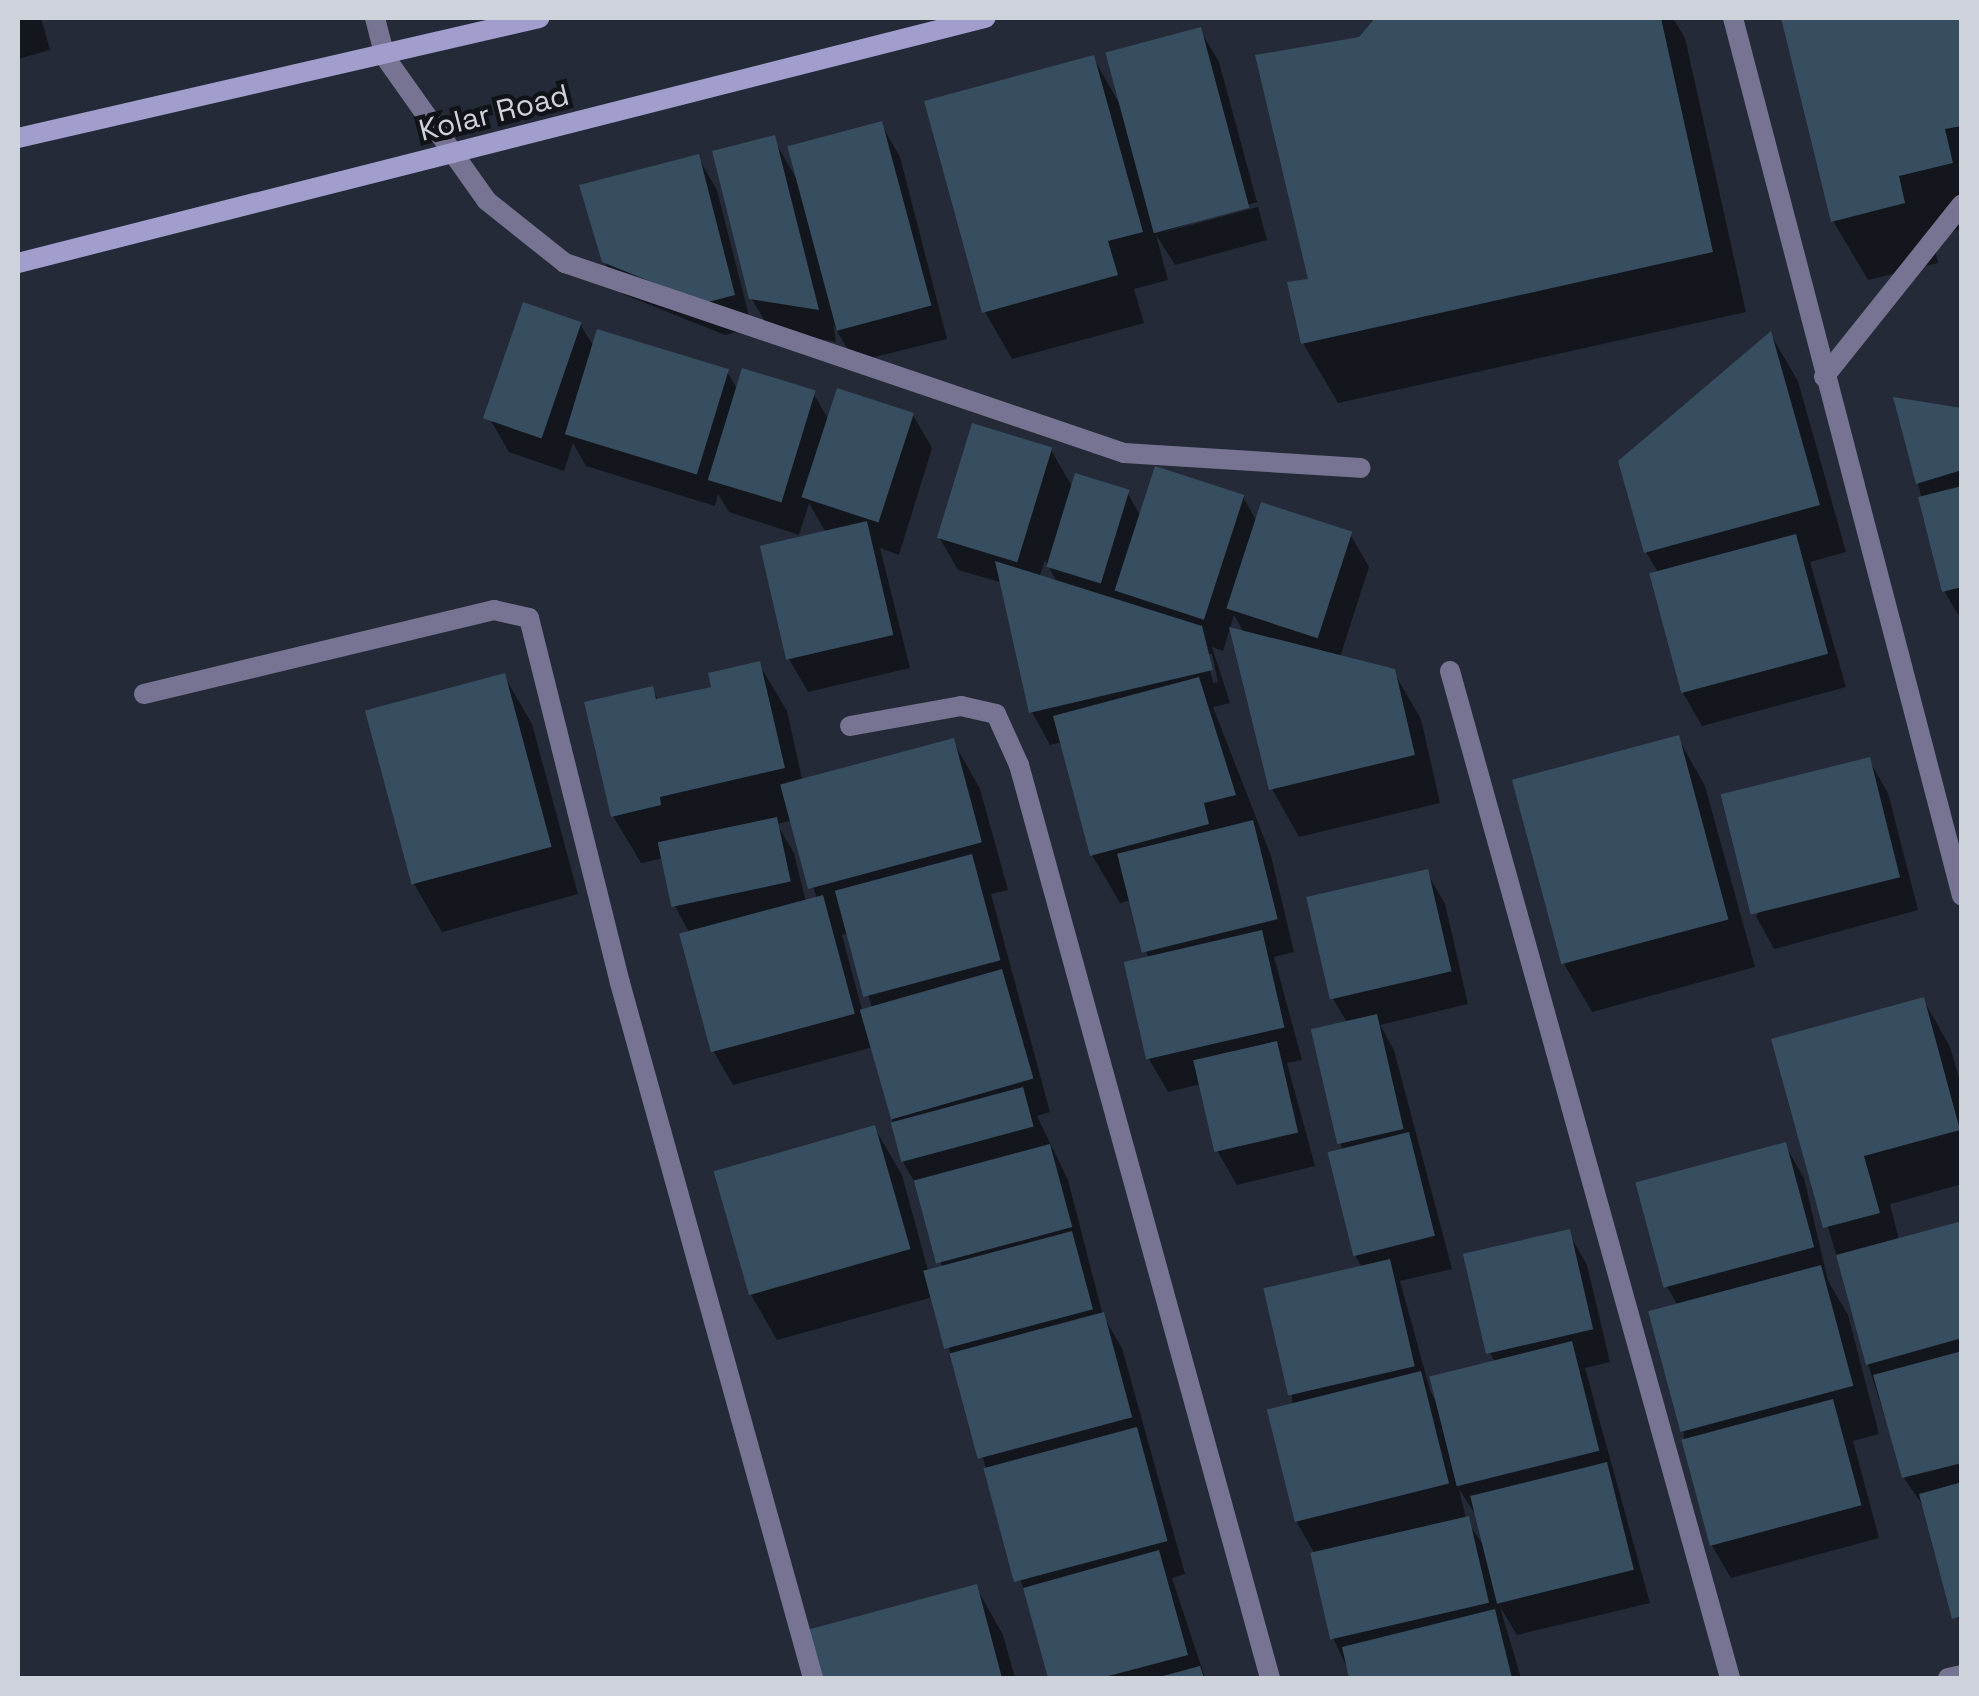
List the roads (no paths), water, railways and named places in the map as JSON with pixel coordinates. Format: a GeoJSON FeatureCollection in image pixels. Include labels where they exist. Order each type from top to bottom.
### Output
{"type":"FeatureCollection","features":[{"type":"Feature","properties":{"kind":"main road"},"geometry":{"type":"LineString","coordinates":[[18,138],[385,57],[540,18]]}},
{"type":"Feature","properties":{"kind":"main road","name":"Kolar Road"},"geometry":{"type":"LineString","coordinates":[[18,263],[984,18]]}},
{"type":"Feature","properties":{"kind":"street"},"geometry":{"type":"LineString","coordinates":[[375,18],[385,57],[488,201],[565,263],[1124,453],[1360,468]]}},
{"type":"Feature","properties":{"kind":"street"},"geometry":{"type":"LineString","coordinates":[[1733,18],[1962,896]]}},
{"type":"Feature","properties":{"kind":"street"},"geometry":{"type":"LineString","coordinates":[[1824,377],[1962,204]]}},
{"type":"Feature","properties":{"kind":"street"},"geometry":{"type":"LineString","coordinates":[[144,694],[494,610],[529,618],[620,983],[813,1678]]}},
{"type":"Feature","properties":{"kind":"street"},"geometry":{"type":"LineString","coordinates":[[1450,671],[1730,1678]]}},
{"type":"Feature","properties":{"kind":"street"},"geometry":{"type":"LineString","coordinates":[[850,726],[961,706],[996,714],[1019,764],[1270,1678]]}},
{"type":"Feature","properties":{"kind":"street"},"geometry":{"type":"LineString","coordinates":[[1948,1678],[1962,1675]]}}]}
